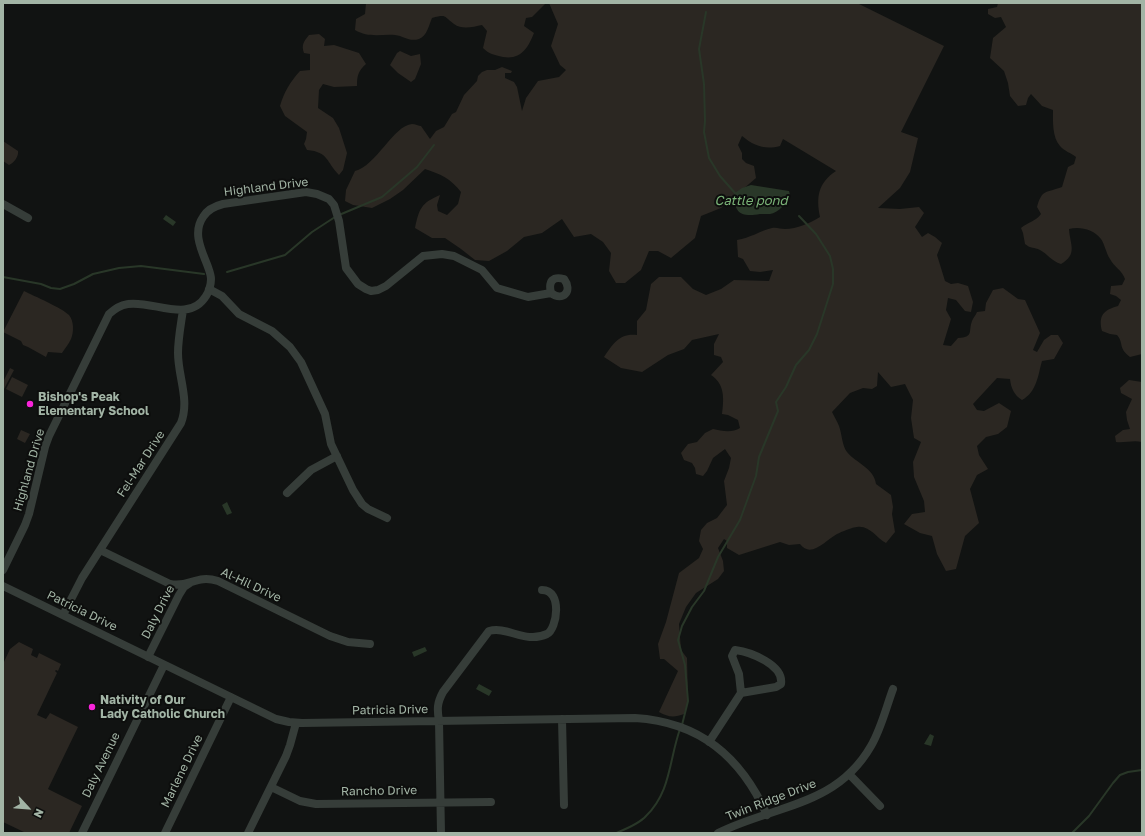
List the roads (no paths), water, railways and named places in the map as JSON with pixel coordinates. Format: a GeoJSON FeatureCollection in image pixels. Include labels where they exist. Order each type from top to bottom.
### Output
{"type":"FeatureCollection","features":[{"type":"Feature","properties":{"kind":"street","name":"Highland Drive"},"geometry":{"type":"LineString","coordinates":[[3,570],[29,514],[49,436],[109,314],[115,309],[128,304],[183,310],[194,307],[204,300],[212,278],[199,242],[198,232],[200,222],[205,214],[218,205],[306,192],[317,194],[329,199],[334,205],[339,221],[346,268],[358,284],[371,291],[378,290],[386,286],[423,256],[442,254],[454,256],[482,270],[497,288],[528,297],[551,292]]}},
{"type":"Feature","properties":{"kind":"street"},"geometry":{"type":"LineString","coordinates":[[3,204],[28,218]]}},
{"type":"Feature","properties":{"kind":"street"},"geometry":{"type":"LineString","coordinates":[[209,289],[222,296],[239,314],[272,331],[290,347],[301,362],[325,414],[329,437],[353,490],[362,504],[374,513],[387,518]]}},
{"type":"Feature","properties":{"kind":"street","name":"Fel-Mar Drive"},"geometry":{"type":"LineString","coordinates":[[63,615],[82,578],[178,429],[184,417],[185,404],[178,353],[183,310]]}},
{"type":"Feature","properties":{"kind":"street"},"geometry":{"type":"LineString","coordinates":[[287,493],[311,470],[337,456]]}},
{"type":"Feature","properties":{"kind":"street","name":"Al-Hil Drive"},"geometry":{"type":"LineString","coordinates":[[100,550],[170,584],[181,585],[205,579],[218,581],[330,636],[348,642],[370,644]]}},
{"type":"Feature","properties":{"kind":"street","name":"Daly Drive"},"geometry":{"type":"LineString","coordinates":[[148,657],[179,595],[184,587],[191,582]]}},
{"type":"Feature","properties":{"kind":"street","name":"Patricia Drive"},"geometry":{"type":"LineString","coordinates":[[3,586],[276,719],[296,723],[644,718],[675,725],[710,742],[731,760],[746,776],[759,797],[767,815]]}},
{"type":"Feature","properties":{"kind":"street"},"geometry":{"type":"LineString","coordinates":[[441,833],[439,721],[437,711],[438,702],[443,692],[489,631],[502,631],[531,638],[548,634],[552,630],[555,622],[556,599],[548,590],[542,590]]}},
{"type":"Feature","properties":{"kind":"street"},"geometry":{"type":"LineString","coordinates":[[710,742],[741,693],[738,674],[732,656],[735,650],[745,651],[761,658],[779,672],[782,684],[776,687],[741,693]]}},
{"type":"Feature","properties":{"kind":"street","name":"Daly Avenue"},"geometry":{"type":"LineString","coordinates":[[82,833],[164,665]]}},
{"type":"Feature","properties":{"kind":"street","name":"Twin Ridge Drive"},"geometry":{"type":"LineString","coordinates":[[718,833],[813,798],[826,792],[850,774],[872,745],[893,689]]}},
{"type":"Feature","properties":{"kind":"street","name":"Marlene Drive"},"geometry":{"type":"LineString","coordinates":[[164,833],[231,697]]}},
{"type":"Feature","properties":{"kind":"street"},"geometry":{"type":"LineString","coordinates":[[562,719],[564,805]]}},
{"type":"Feature","properties":{"kind":"street"},"geometry":{"type":"LineString","coordinates":[[248,833],[290,745],[296,723]]}},
{"type":"Feature","properties":{"kind":"street"},"geometry":{"type":"LineString","coordinates":[[850,774],[880,806]]}},
{"type":"Feature","properties":{"kind":"street","name":"Rancho Drive"},"geometry":{"type":"LineString","coordinates":[[271,787],[300,801],[316,804],[491,802]]}},
{"type":"Feature","properties":{"kind":"water","name":"Cattle pond"},"geometry":{"type":"Polygon","coordinates":[[[751,185],[789,191],[790,195],[787,201],[776,212],[754,215],[744,214],[737,210],[735,193],[742,188],[751,185]]]}},
{"type":"Feature","properties":{"kind":"water"},"geometry":{"type":"Polygon","coordinates":[[[166,215],[176,222],[173,226],[163,219],[166,215]]]}},
{"type":"Feature","properties":{"kind":"water"},"geometry":{"type":"Polygon","coordinates":[[[227,502],[232,513],[227,515],[222,505],[227,502]]]}},
{"type":"Feature","properties":{"kind":"water"},"geometry":{"type":"Polygon","coordinates":[[[425,647],[427,651],[414,657],[412,652],[425,647]]]}},
{"type":"Feature","properties":{"kind":"water"},"geometry":{"type":"Polygon","coordinates":[[[479,684],[492,691],[489,696],[476,689],[479,684]]]}},
{"type":"Feature","properties":{"kind":"water"},"geometry":{"type":"Polygon","coordinates":[[[930,734],[934,736],[931,746],[924,744],[930,734]]]}},
{"type":"Feature","properties":{"kind":"waterway"},"geometry":{"type":"LineString","coordinates":[[706,12],[699,49],[704,84],[704,132],[709,158],[720,176],[735,193]]}},
{"type":"Feature","properties":{"kind":"waterway"},"geometry":{"type":"LineString","coordinates":[[339,215],[382,197],[417,167],[434,145]]}},
{"type":"Feature","properties":{"kind":"waterway"},"geometry":{"type":"LineString","coordinates":[[682,725],[688,701],[685,665],[678,640],[682,626],[692,607],[704,591],[718,557],[740,520],[756,476],[759,457],[778,411],[776,402],[786,387],[796,365],[809,350],[817,334],[833,284],[833,269],[830,256],[816,234],[799,216]]}},
{"type":"Feature","properties":{"kind":"waterway"},"geometry":{"type":"LineString","coordinates":[[227,272],[285,255],[312,232],[335,217]]}},
{"type":"Feature","properties":{"kind":"waterway"},"geometry":{"type":"LineString","coordinates":[[3,277],[60,289],[74,284],[93,274],[119,268],[141,266],[204,274]]}},
{"type":"Feature","properties":{"kind":"waterway"},"geometry":{"type":"LineString","coordinates":[[616,833],[640,821],[654,807],[665,786],[680,729]]}},
{"type":"Feature","properties":{"kind":"waterway"},"geometry":{"type":"LineString","coordinates":[[1072,833],[1089,816],[1120,775],[1142,770]]}},
{"type":"Feature","properties":{"kind":"place","name":"Bishop's Peak Elementary School"},"geometry":{"type":"Point","coordinates":[30,404]}},
{"type":"Feature","properties":{"kind":"place","name":"Nativity of Our Lady Catholic Church"},"geometry":{"type":"Point","coordinates":[92,707]}}]}
